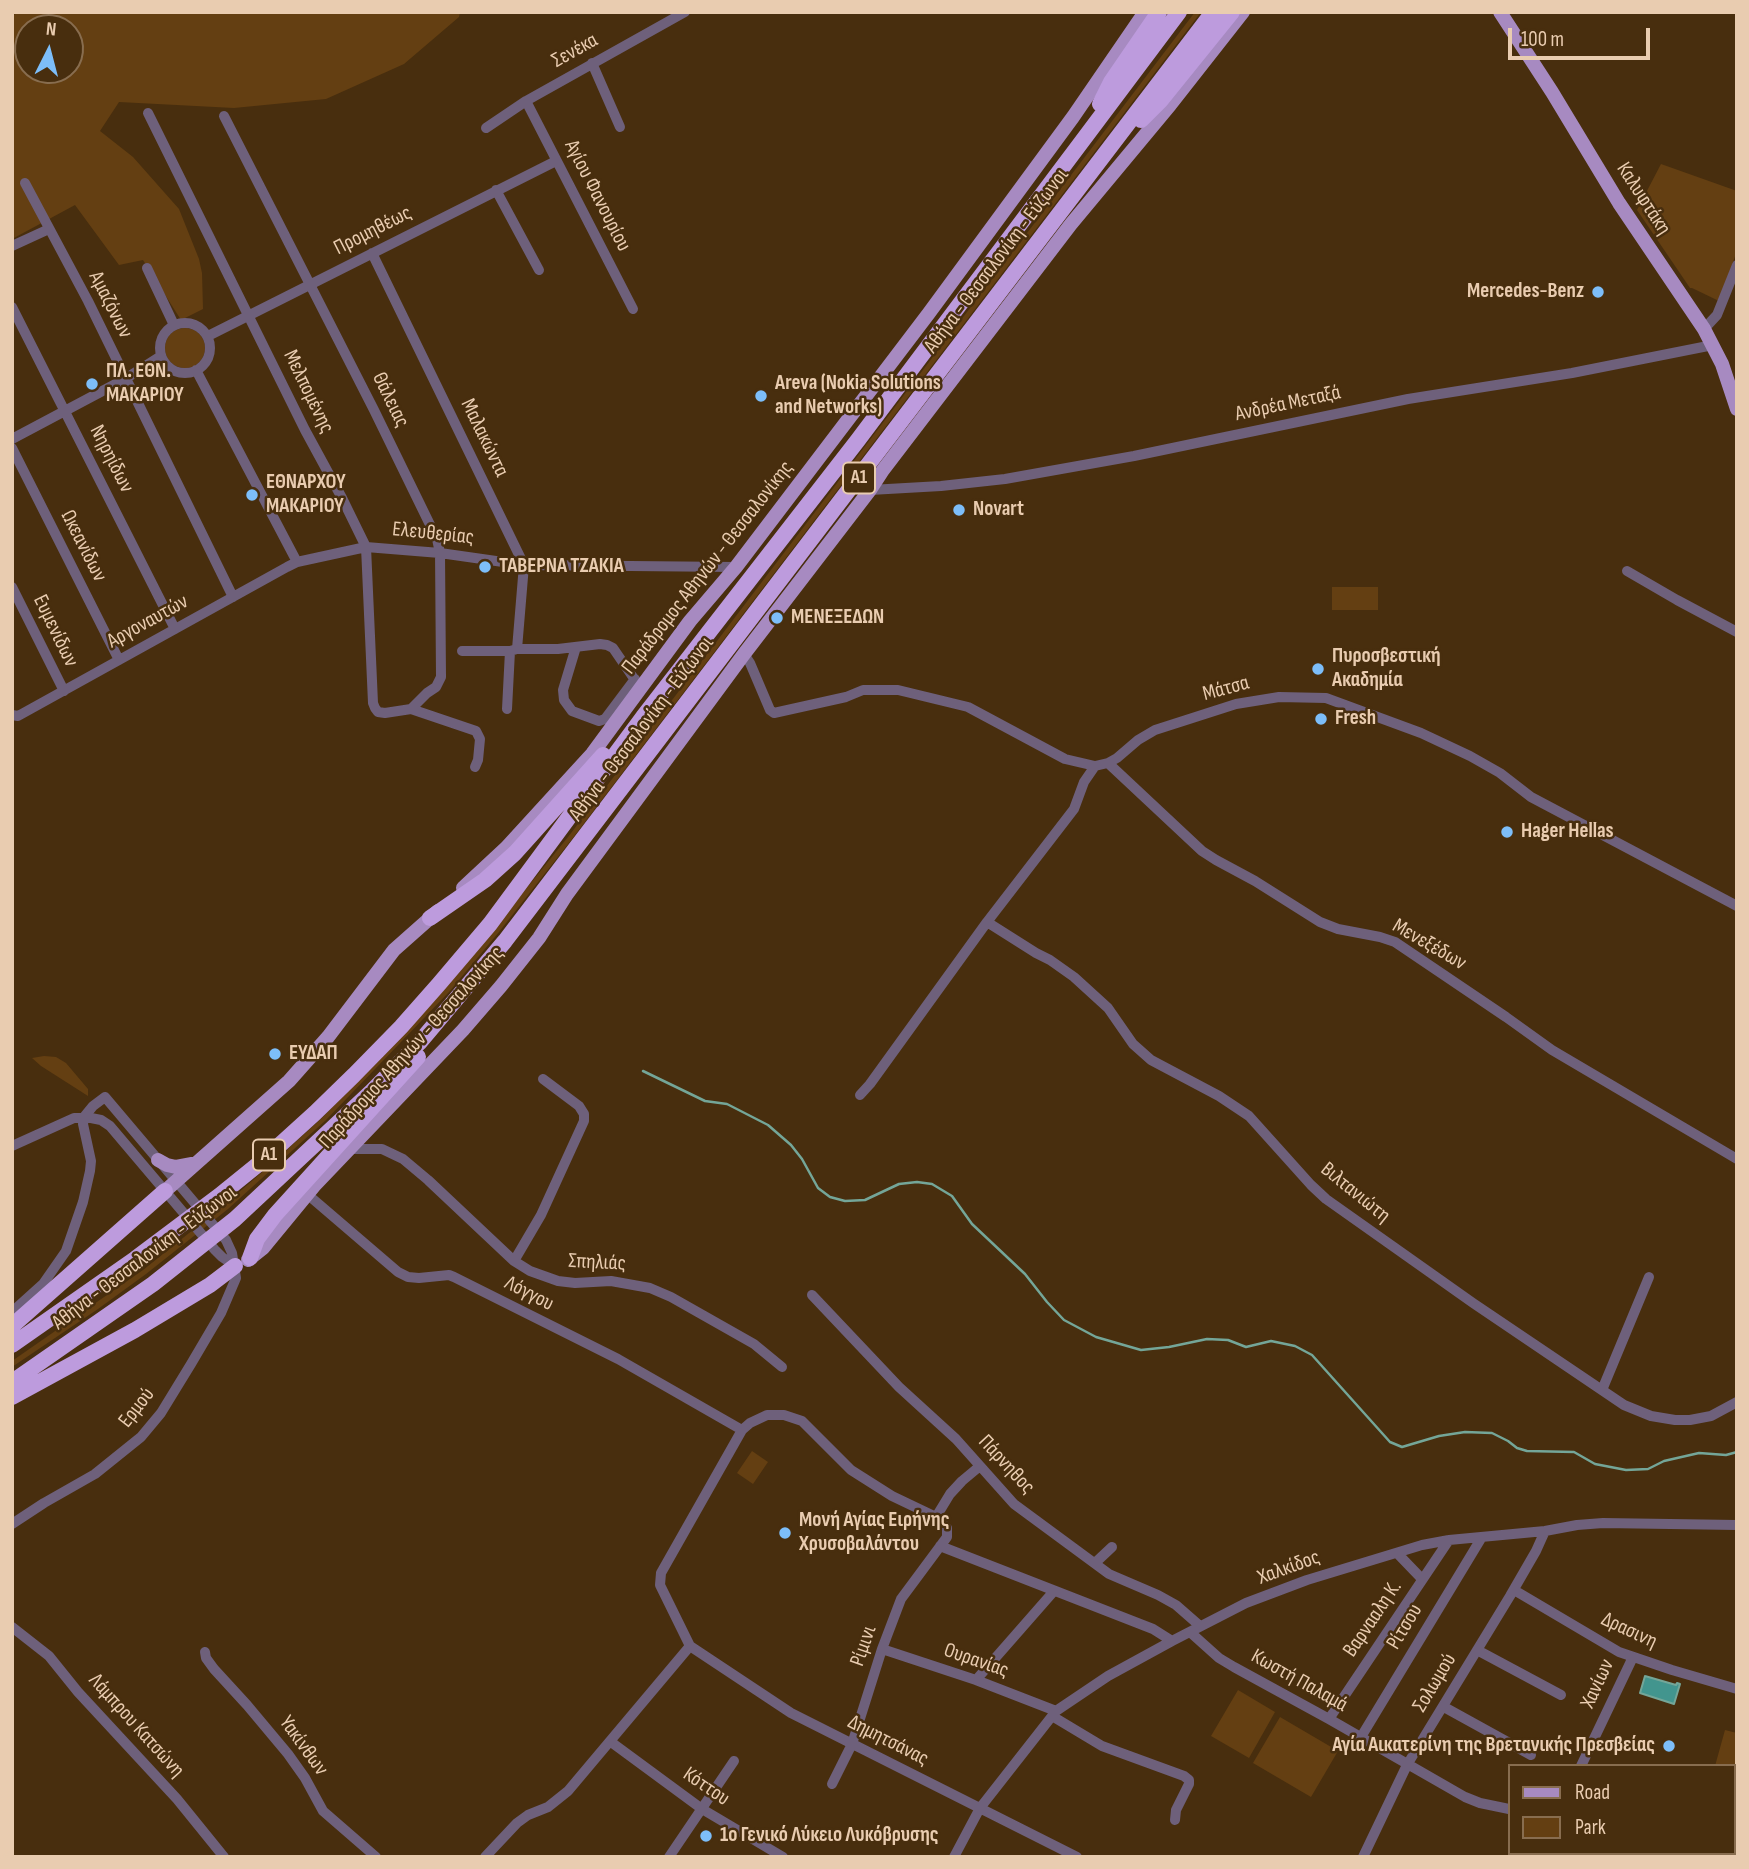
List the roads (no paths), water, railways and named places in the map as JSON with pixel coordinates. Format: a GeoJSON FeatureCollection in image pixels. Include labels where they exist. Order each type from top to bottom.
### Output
{"type":"FeatureCollection","features":[{"type":"Feature","properties":{"kind":"highway"},"geometry":{"type":"LineString","coordinates":[[1079,144],[1111,82],[1159,12]]}},
{"type":"Feature","properties":{"kind":"highway","name":"Αθήνα - Θεσσαλονίκη - Εύζωνοι"},"geometry":{"type":"LineString","coordinates":[[12,1345],[88,1294],[219,1196],[335,1094],[401,1027],[490,924],[643,717],[858,440],[1179,12]]}},
{"type":"Feature","properties":{"kind":"highway","name":"Αθήνα - Θεσσαλονίκη - Εύζωνοι"},"geometry":{"type":"LineString","coordinates":[[12,1382],[153,1284],[235,1219],[372,1091],[419,1043],[505,941],[653,749],[1213,12]]}},
{"type":"Feature","properties":{"kind":"highway"},"geometry":{"type":"LineString","coordinates":[[1101,158],[1161,100],[1232,12]]}},
{"type":"Feature","properties":{"kind":"highway"},"geometry":{"type":"LineString","coordinates":[[430,918],[485,880],[515,853],[603,756],[643,717]]}},
{"type":"Feature","properties":{"kind":"highway"},"geometry":{"type":"LineString","coordinates":[[12,1397],[135,1330],[243,1262],[275,1215],[427,1047],[461,1002],[472,980]]}},
{"type":"Feature","properties":{"kind":"highway"},"geometry":{"type":"LineString","coordinates":[[12,1326],[173,1189]]}},
{"type":"Feature","properties":{"kind":"main road","name":"Παράδρομος Αθηνών - Θεσσαλονίκης"},"geometry":{"type":"LineString","coordinates":[[173,1189],[194,1164],[289,1081],[328,1037],[394,950],[506,848],[592,754],[638,683],[736,567],[929,313],[1073,117],[1145,12]]}},
{"type":"Feature","properties":{"kind":"main road","name":"Παράδρομος Αθηνών - Θεσσαλονίκης"},"geometry":{"type":"LineString","coordinates":[[243,1262],[263,1248],[307,1194],[463,1030],[539,938],[567,894],[883,470],[1071,224],[1187,85],[1243,12]]}},
{"type":"Feature","properties":{"kind":"main road","name":"Καλυφτάκη"},"geometry":{"type":"LineString","coordinates":[[1500,14],[1557,99],[1619,203],[1704,329],[1726,375],[1737,409]]}},
{"type":"Feature","properties":{"kind":"main road"},"geometry":{"type":"LineString","coordinates":[[158,1160],[167,1166],[176,1167],[194,1164]]}},
{"type":"Feature","properties":{"kind":"street","name":"Σενέκα"},"geometry":{"type":"LineString","coordinates":[[486,128],[526,101],[685,12]]}},
{"type":"Feature","properties":{"kind":"street"},"geometry":{"type":"LineString","coordinates":[[592,63],[620,127]]}},
{"type":"Feature","properties":{"kind":"street","name":"Αγίου Φανουρίου"},"geometry":{"type":"LineString","coordinates":[[526,101],[633,309]]}},
{"type":"Feature","properties":{"kind":"street","name":"Μελπομένης"},"geometry":{"type":"LineString","coordinates":[[148,113],[366,547],[373,703],[378,712],[411,709]]}},
{"type":"Feature","properties":{"kind":"street","name":"Θάλειας"},"geometry":{"type":"LineString","coordinates":[[224,116],[374,410],[436,539],[440,553],[441,677],[436,687],[411,709]]}},
{"type":"Feature","properties":{"kind":"street","name":"Προμηθέως"},"geometry":{"type":"LineString","coordinates":[[208,336],[556,161]]}},
{"type":"Feature","properties":{"kind":"street","name":"Αμαζόνων"},"geometry":{"type":"LineString","coordinates":[[25,183],[88,301],[233,597]]}},
{"type":"Feature","properties":{"kind":"street"},"geometry":{"type":"LineString","coordinates":[[496,190],[539,270]]}},
{"type":"Feature","properties":{"kind":"street"},"geometry":{"type":"LineString","coordinates":[[12,247],[49,229]]}},
{"type":"Feature","properties":{"kind":"street","name":"Μαλακώντα"},"geometry":{"type":"LineString","coordinates":[[372,253],[524,565]]}},
{"type":"Feature","properties":{"kind":"street"},"geometry":{"type":"LineString","coordinates":[[1704,329],[1717,315],[1737,265]]}},
{"type":"Feature","properties":{"kind":"street"},"geometry":{"type":"LineString","coordinates":[[147,268],[174,325]]}},
{"type":"Feature","properties":{"kind":"street","name":"Νηρηίδων"},"geometry":{"type":"LineString","coordinates":[[12,307],[175,629]]}},
{"type":"Feature","properties":{"kind":"street"},"geometry":{"type":"LineString","coordinates":[[174,325],[196,325],[208,336],[210,352],[202,367],[196,370],[187,373],[171,369],[161,356],[162,339],[166,331],[174,325]]}},
{"type":"Feature","properties":{"kind":"street","name":"Ανδρέα Μεταξά"},"geometry":{"type":"LineString","coordinates":[[870,490],[1005,479],[1134,456],[1408,399],[1572,373],[1713,345]]}},
{"type":"Feature","properties":{"kind":"street"},"geometry":{"type":"LineString","coordinates":[[12,439],[125,379],[161,356]]}},
{"type":"Feature","properties":{"kind":"street"},"geometry":{"type":"LineString","coordinates":[[196,370],[297,562]]}},
{"type":"Feature","properties":{"kind":"street","name":"Ωκεανίδων"},"geometry":{"type":"LineString","coordinates":[[12,448],[119,660]]}},
{"type":"Feature","properties":{"kind":"street","name":"Ελευθερίας"},"geometry":{"type":"LineString","coordinates":[[297,562],[366,547],[440,553],[524,565],[736,567]]}},
{"type":"Feature","properties":{"kind":"street","name":"Αργοναυτών"},"geometry":{"type":"LineString","coordinates":[[15,716],[297,562]]}},
{"type":"Feature","properties":{"kind":"street"},"geometry":{"type":"LineString","coordinates":[[506,709],[524,565]]}},
{"type":"Feature","properties":{"kind":"street"},"geometry":{"type":"LineString","coordinates":[[1627,571],[1737,632]]}},
{"type":"Feature","properties":{"kind":"street","name":"Ευμενίδων"},"geometry":{"type":"LineString","coordinates":[[12,587],[64,691]]}},
{"type":"Feature","properties":{"kind":"street"},"geometry":{"type":"LineString","coordinates":[[462,651],[607,645],[613,648],[638,683],[605,719],[598,721],[572,711],[564,700],[563,690],[576,647]]}},
{"type":"Feature","properties":{"kind":"street","name":"Μάτσα"},"geometry":{"type":"LineString","coordinates":[[744,654],[770,710],[774,713],[846,697],[863,690],[898,690],[968,707],[1065,759],[1095,766],[1117,758],[1155,730],[1236,704],[1279,697],[1326,698],[1421,733],[1470,756],[1500,773],[1531,797],[1737,906]]}},
{"type":"Feature","properties":{"kind":"street"},"geometry":{"type":"LineString","coordinates":[[411,709],[476,731],[480,739],[475,767]]}},
{"type":"Feature","properties":{"kind":"street","name":"Μενεξέδων"},"geometry":{"type":"LineString","coordinates":[[1108,763],[1202,851],[1216,860],[1320,922],[1395,943],[1552,1050],[1737,1159]]}},
{"type":"Feature","properties":{"kind":"street"},"geometry":{"type":"LineString","coordinates":[[860,1095],[1074,809],[1084,782],[1095,766]]}},
{"type":"Feature","properties":{"kind":"street","name":"Βιλτανιώτη"},"geometry":{"type":"LineString","coordinates":[[987,922],[1074,977],[1108,1008],[1133,1044],[1151,1060],[1220,1097],[1249,1116],[1326,1199],[1472,1303],[1602,1390],[1639,1412],[1675,1420],[1711,1416],[1737,1402]]}},
{"type":"Feature","properties":{"kind":"street"},"geometry":{"type":"LineString","coordinates":[[514,1261],[541,1214],[584,1121],[579,1106],[543,1079]]}},
{"type":"Feature","properties":{"kind":"street"},"geometry":{"type":"LineString","coordinates":[[12,1312],[43,1284],[66,1251],[90,1171],[84,1117],[105,1097],[158,1160],[173,1189],[215,1250],[222,1257],[243,1262]]}},
{"type":"Feature","properties":{"kind":"street"},"geometry":{"type":"LineString","coordinates":[[12,1146],[66,1120],[84,1117],[101,1120],[226,1240],[232,1253],[243,1262]]}},
{"type":"Feature","properties":{"kind":"street","name":"Σπηλιάς"},"geometry":{"type":"LineString","coordinates":[[349,1149],[382,1149],[402,1159],[514,1261],[530,1271],[558,1281],[611,1281],[650,1288],[754,1344],[782,1367]]}},
{"type":"Feature","properties":{"kind":"street","name":"Λόγγου"},"geometry":{"type":"LineString","coordinates":[[307,1194],[398,1272],[419,1278],[449,1275],[454,1277],[628,1365],[742,1430]]}},
{"type":"Feature","properties":{"kind":"street","name":"Ερμού"},"geometry":{"type":"LineString","coordinates":[[12,1524],[95,1474],[127,1450],[150,1427],[221,1313],[243,1262]]}},
{"type":"Feature","properties":{"kind":"street"},"geometry":{"type":"LineString","coordinates":[[1602,1390],[1649,1277]]}},
{"type":"Feature","properties":{"kind":"street","name":"Πάρνηθος"},"geometry":{"type":"LineString","coordinates":[[812,1295],[899,1387],[956,1439],[1014,1504],[1109,1574],[1176,1605],[1195,1629]]}},
{"type":"Feature","properties":{"kind":"street"},"geometry":{"type":"LineString","coordinates":[[485,1857],[517,1823],[548,1807],[568,1791],[690,1646],[660,1585],[660,1576],[742,1430],[750,1423],[767,1415],[794,1417],[810,1428],[863,1478],[892,1496],[936,1517],[950,1494],[981,1466]]}},
{"type":"Feature","properties":{"kind":"street","name":"Ρίμινι"},"geometry":{"type":"LineString","coordinates":[[832,1784],[852,1744],[882,1649],[901,1600],[947,1537],[947,1528],[936,1517]]}},
{"type":"Feature","properties":{"kind":"street","name":"Χαλκίδος"},"geometry":{"type":"LineString","coordinates":[[954,1857],[980,1808],[1054,1713],[1108,1676],[1246,1603],[1397,1553],[1449,1540],[1603,1523],[1737,1525]]}},
{"type":"Feature","properties":{"kind":"street","name":"Σολωμού"},"geometry":{"type":"LineString","coordinates":[[1363,1857],[1408,1765],[1514,1590],[1545,1531]]}},
{"type":"Feature","properties":{"kind":"street","name":"Ρίτσου"},"geometry":{"type":"LineString","coordinates":[[1361,1737],[1482,1536]]}},
{"type":"Feature","properties":{"kind":"street","name":"Βαρνααλη Κ."},"geometry":{"type":"LineString","coordinates":[[1329,1719],[1449,1540]]}},
{"type":"Feature","properties":{"kind":"street"},"geometry":{"type":"LineString","coordinates":[[940,1546],[1153,1629],[1172,1641]]}},
{"type":"Feature","properties":{"kind":"street"},"geometry":{"type":"LineString","coordinates":[[1095,1563],[1112,1547]]}},
{"type":"Feature","properties":{"kind":"street"},"geometry":{"type":"LineString","coordinates":[[1397,1553],[1422,1579]]}},
{"type":"Feature","properties":{"kind":"street","name":"Δρασινη"},"geometry":{"type":"LineString","coordinates":[[1514,1590],[1619,1652],[1737,1689]]}},
{"type":"Feature","properties":{"kind":"street"},"geometry":{"type":"LineString","coordinates":[[976,1680],[1054,1591]]}},
{"type":"Feature","properties":{"kind":"street","name":"Λάμπρου Κατσώνη"},"geometry":{"type":"LineString","coordinates":[[12,1626],[48,1656],[177,1799],[225,1857]]}},
{"type":"Feature","properties":{"kind":"street","name":"Κωστή Παλαμά"},"geometry":{"type":"LineString","coordinates":[[1195,1629],[1219,1658],[1234,1667],[1465,1797],[1508,1809]]}},
{"type":"Feature","properties":{"kind":"street","name":"Δημητσάνας"},"geometry":{"type":"LineString","coordinates":[[690,1646],[791,1713],[1077,1857]]}},
{"type":"Feature","properties":{"kind":"street","name":"Ουρανίας"},"geometry":{"type":"LineString","coordinates":[[882,1649],[976,1680],[1054,1713],[1102,1745],[1184,1776],[1189,1780],[1189,1784],[1176,1810],[1175,1820]]}},
{"type":"Feature","properties":{"kind":"street"},"geometry":{"type":"LineString","coordinates":[[1477,1650],[1561,1695]]}},
{"type":"Feature","properties":{"kind":"street","name":"Υακίνθων"},"geometry":{"type":"LineString","coordinates":[[205,1652],[214,1669],[288,1754],[323,1811],[376,1857]]}},
{"type":"Feature","properties":{"kind":"street","name":"Χανίων"},"geometry":{"type":"LineString","coordinates":[[1582,1764],[1633,1657]]}},
{"type":"Feature","properties":{"kind":"street"},"geometry":{"type":"LineString","coordinates":[[1444,1707],[1531,1755]]}},
{"type":"Feature","properties":{"kind":"street","name":"Κόττου"},"geometry":{"type":"LineString","coordinates":[[611,1742],[702,1809],[783,1857]]}},
{"type":"Feature","properties":{"kind":"street"},"geometry":{"type":"LineString","coordinates":[[668,1857],[734,1761]]}},
{"type":"Feature","properties":{"kind":"water"},"geometry":{"type":"Polygon","coordinates":[[[1645,1676],[1680,1684],[1674,1704],[1640,1693],[1645,1676]]]}},
{"type":"Feature","properties":{"kind":"waterway"},"geometry":{"type":"LineString","coordinates":[[643,1071],[705,1101],[727,1104],[768,1125],[791,1145],[818,1188],[830,1197],[845,1201],[865,1200],[899,1184],[932,1184],[952,1196],[972,1224],[1025,1274],[1064,1320],[1096,1337],[1141,1350],[1207,1339],[1228,1340],[1246,1347],[1271,1341],[1295,1346],[1312,1355],[1390,1442],[1402,1447],[1439,1436],[1465,1432],[1492,1433],[1527,1451],[1574,1452],[1595,1464],[1626,1470],[1648,1469],[1664,1461],[1699,1453],[1726,1455],[1737,1452]]}},
{"type":"Feature","properties":{"kind":"place","name":"Mercedes-Benz"},"geometry":{"type":"Point","coordinates":[1598,292]}},
{"type":"Feature","properties":{"kind":"place","name":"ΠΛ. ΕΘΝ. ΜΑΚΑΡΙΟΥ"},"geometry":{"type":"Point","coordinates":[92,384]}},
{"type":"Feature","properties":{"kind":"place","name":"Areva (Nokia Solutions and Networks)"},"geometry":{"type":"Point","coordinates":[761,396]}},
{"type":"Feature","properties":{"kind":"place","name":"ΕΘΝΑΡΧΟΥ ΜΑΚΑΡΙΟΥ"},"geometry":{"type":"Point","coordinates":[252,495]}},
{"type":"Feature","properties":{"kind":"place","name":"Novart"},"geometry":{"type":"Point","coordinates":[959,510]}},
{"type":"Feature","properties":{"kind":"place","name":"ΤΑΒΕΡΝΑ ΤΖΑΚΙΑ"},"geometry":{"type":"Point","coordinates":[485,567]}},
{"type":"Feature","properties":{"kind":"place","name":"ΜΕΝΕΞΕΔΩΝ"},"geometry":{"type":"Point","coordinates":[777,618]}},
{"type":"Feature","properties":{"kind":"place","name":"Πυροσβεστική Ακαδημία"},"geometry":{"type":"Point","coordinates":[1318,669]}},
{"type":"Feature","properties":{"kind":"place","name":"Fresh"},"geometry":{"type":"Point","coordinates":[1321,719]}},
{"type":"Feature","properties":{"kind":"place","name":"Hager Hellas"},"geometry":{"type":"Point","coordinates":[1507,832]}},
{"type":"Feature","properties":{"kind":"place","name":"ΕΥΔΑΠ"},"geometry":{"type":"Point","coordinates":[275,1054]}},
{"type":"Feature","properties":{"kind":"place","name":"Μονή Αγίας Ειρήνης Χρυσοβαλάντου"},"geometry":{"type":"Point","coordinates":[785,1533]}},
{"type":"Feature","properties":{"kind":"place","name":"Αγία Αικατερίνη της Βρετανικής Πρεσβείας"},"geometry":{"type":"Point","coordinates":[1669,1746]}},
{"type":"Feature","properties":{"kind":"place","name":"1ο Γενικό Λύκειο Λυκόβρυσης"},"geometry":{"type":"Point","coordinates":[706,1836]}}]}
